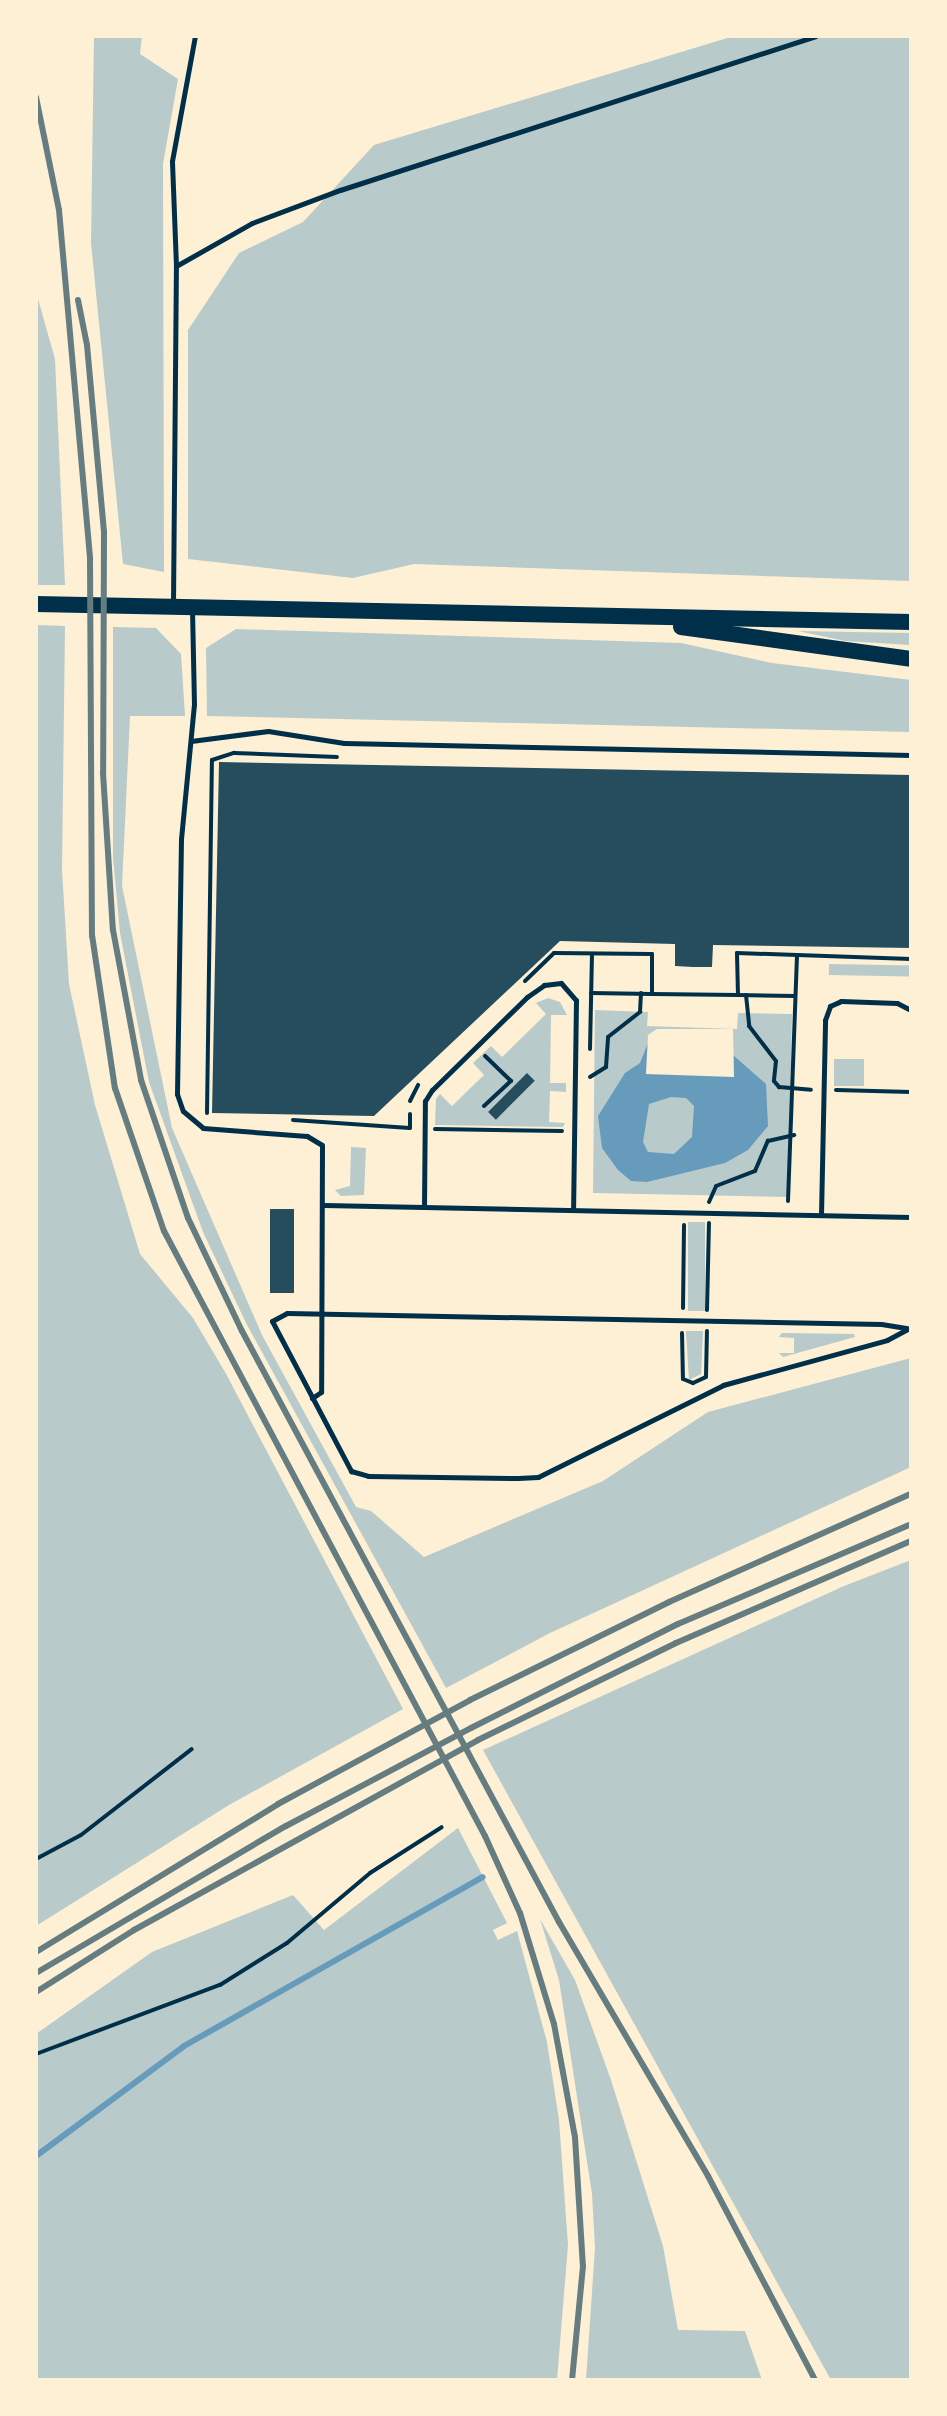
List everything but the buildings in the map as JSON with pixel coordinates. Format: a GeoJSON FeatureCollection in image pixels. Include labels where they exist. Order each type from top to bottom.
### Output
{"type":"FeatureCollection","features":[{"type":"Feature","properties":{"kind":"main road"},"geometry":{"type":"LineString","coordinates":[[44,604],[911,622]]}},
{"type":"Feature","properties":{"kind":"main road"},"geometry":{"type":"LineString","coordinates":[[624,618],[911,659]]}},
{"type":"Feature","properties":{"kind":"lane"},"geometry":{"type":"LineString","coordinates":[[173,608],[176,266],[172,161],[195,36]]}},
{"type":"Feature","properties":{"kind":"lane"},"geometry":{"type":"LineString","coordinates":[[176,266],[252,223],[340,190],[816,36]]}},
{"type":"Feature","properties":{"kind":"lane"},"geometry":{"type":"LineString","coordinates":[[192,608],[191,741],[181,839],[177,1094],[183,1111],[203,1128],[307,1136],[322,1145],[321,1392],[312,1398]]}},
{"type":"Feature","properties":{"kind":"lane"},"geometry":{"type":"LineString","coordinates":[[191,741],[268,731],[344,743],[911,755]]}},
{"type":"Feature","properties":{"kind":"lane"},"geometry":{"type":"LineString","coordinates":[[424,1207],[425,1101],[432,1090],[476,1047],[544,985],[561,983],[572,989],[573,1210]]}},
{"type":"Feature","properties":{"kind":"lane"},"geometry":{"type":"LineString","coordinates":[[821,1215],[823,1090],[830,1006],[841,1001],[897,1003],[911,1010]]}},
{"type":"Feature","properties":{"kind":"lane"},"geometry":{"type":"LineString","coordinates":[[324,1205],[911,1217]]}},
{"type":"Feature","properties":{"kind":"lane"},"geometry":{"type":"LineString","coordinates":[[287,1313],[908,1328],[887,1340],[723,1385],[538,1477],[368,1476],[351,1471],[272,1321],[287,1313]]}},
{"type":"Feature","properties":{"kind":"path"},"geometry":{"type":"LineString","coordinates":[[210,1118],[205,1110],[212,760],[234,753],[351,757]]}},
{"type":"Feature","properties":{"kind":"path"},"geometry":{"type":"LineString","coordinates":[[521,985],[554,953],[652,954],[652,994]]}},
{"type":"Feature","properties":{"kind":"path"},"geometry":{"type":"LineString","coordinates":[[738,995],[737,953],[911,959]]}},
{"type":"Feature","properties":{"kind":"path"},"geometry":{"type":"LineString","coordinates":[[589,1091],[592,954]]}},
{"type":"Feature","properties":{"kind":"path"},"geometry":{"type":"LineString","coordinates":[[778,1201],[792,1201],[797,955]]}},
{"type":"Feature","properties":{"kind":"path"},"geometry":{"type":"LineString","coordinates":[[591,993],[796,996]]}},
{"type":"Feature","properties":{"kind":"path"},"geometry":{"type":"LineString","coordinates":[[590,1077],[606,1067],[608,1037],[640,1012],[641,993]]}},
{"type":"Feature","properties":{"kind":"path"},"geometry":{"type":"LineString","coordinates":[[746,995],[749,1026],[776,1061],[774,1081],[794,1089],[911,1092]]}},
{"type":"Feature","properties":{"kind":"path"},"geometry":{"type":"LineString","coordinates":[[476,1047],[511,1081],[484,1106]]}},
{"type":"Feature","properties":{"kind":"path"},"geometry":{"type":"LineString","coordinates":[[410,1128],[411,1092],[422,1082]]}},
{"type":"Feature","properties":{"kind":"path"},"geometry":{"type":"LineString","coordinates":[[284,1120],[410,1128],[574,1131]]}},
{"type":"Feature","properties":{"kind":"path"},"geometry":{"type":"LineString","coordinates":[[723,1200],[709,1200],[685,1199],[682,1321],[685,1383],[706,1377],[709,1200],[716,1186],[755,1171],[768,1141],[794,1135]]}},
{"type":"Feature","properties":{"kind":"path"},"geometry":{"type":"LineString","coordinates":[[36,1859],[81,1835],[192,1749]]}},
{"type":"Feature","properties":{"kind":"path"},"geometry":{"type":"LineString","coordinates":[[36,2054],[220,1985],[287,1943],[370,1873],[442,1827]]}},
{"type":"Feature","properties":{"kind":"shaded area"},"geometry":{"type":"Polygon","coordinates":[[[94,36],[142,36],[140,54],[178,79],[163,164],[164,572],[123,564],[91,243],[94,36]]]}},
{"type":"Feature","properties":{"kind":"shaded area"},"geometry":{"type":"Polygon","coordinates":[[[734,36],[911,36],[911,581],[414,564],[353,578],[188,559],[188,330],[239,253],[303,222],[374,145],[734,36]]]}},
{"type":"Feature","properties":{"kind":"shaded area"},"geometry":{"type":"Polygon","coordinates":[[[36,292],[55,359],[65,585],[36,585],[36,292]]]}},
{"type":"Feature","properties":{"kind":"shaded area"},"geometry":{"type":"Polygon","coordinates":[[[36,625],[65,626],[62,870],[69,984],[95,1105],[140,1254],[193,1318],[225,1372],[403,1709],[229,1805],[36,1926],[36,625]]]}},
{"type":"Feature","properties":{"kind":"shaded area"},"geometry":{"type":"Polygon","coordinates":[[[113,627],[156,628],[181,654],[185,716],[130,716],[122,886],[172,1128],[262,1335],[356,1507],[371,1511],[424,1557],[603,1481],[708,1412],[911,1358],[911,1467],[550,1633],[446,1688],[246,1323],[203,1232],[149,1082],[120,933],[113,857],[113,627]]]}},
{"type":"Feature","properties":{"kind":"shaded area"},"geometry":{"type":"Polygon","coordinates":[[[236,629],[681,643],[772,663],[911,680],[911,732],[207,716],[206,648],[236,629]]]}},
{"type":"Feature","properties":{"kind":"shaded area"},"geometry":{"type":"Polygon","coordinates":[[[798,631],[911,633],[911,645],[845,641],[798,631]]]}},
{"type":"Feature","properties":{"kind":"shaded area"},"geometry":{"type":"Polygon","coordinates":[[[829,964],[911,965],[911,976],[829,975],[829,964]]]}},
{"type":"Feature","properties":{"kind":"shaded area"},"geometry":{"type":"Polygon","coordinates":[[[548,998],[560,1002],[567,1015],[551,1015],[550,1083],[566,1083],[566,1092],[550,1091],[549,1122],[565,1123],[563,1127],[435,1125],[436,1099],[440,1094],[452,1106],[484,1075],[473,1063],[491,1046],[502,1057],[546,1014],[536,1003],[548,998]]]}},
{"type":"Feature","properties":{"kind":"shaded area"},"geometry":{"type":"Polygon","coordinates":[[[595,1010],[648,1012],[647,1026],[737,1029],[738,1013],[792,1014],[788,1197],[593,1193],[595,1010]]]}},
{"type":"Feature","properties":{"kind":"shaded area"},"geometry":{"type":"Polygon","coordinates":[[[834,1059],[864,1059],[864,1086],[834,1086],[834,1059]]]}},
{"type":"Feature","properties":{"kind":"shaded area"},"geometry":{"type":"Polygon","coordinates":[[[351,1147],[366,1148],[364,1195],[341,1196],[335,1190],[350,1186],[351,1147]]]}},
{"type":"Feature","properties":{"kind":"shaded area"},"geometry":{"type":"Polygon","coordinates":[[[688,1222],[705,1222],[705,1311],[688,1311],[688,1222]]]}},
{"type":"Feature","properties":{"kind":"shaded area"},"geometry":{"type":"Polygon","coordinates":[[[686,1331],[703,1331],[701,1374],[689,1380],[686,1331]]]}},
{"type":"Feature","properties":{"kind":"shaded area"},"geometry":{"type":"Polygon","coordinates":[[[782,1333],[854,1334],[855,1337],[783,1357],[779,1353],[794,1353],[794,1338],[779,1337],[782,1333]]]}},
{"type":"Feature","properties":{"kind":"shaded area"},"geometry":{"type":"Polygon","coordinates":[[[911,1560],[911,2380],[831,2380],[483,1750],[844,1586],[911,1560]]]}},
{"type":"Feature","properties":{"kind":"shaded area"},"geometry":{"type":"Polygon","coordinates":[[[458,1828],[507,1923],[493,1930],[498,1940],[517,1931],[547,2042],[559,2120],[568,2245],[557,2380],[36,2380],[36,2034],[152,1952],[293,1895],[324,1930],[458,1828]]]}},
{"type":"Feature","properties":{"kind":"shaded area"},"geometry":{"type":"Polygon","coordinates":[[[540,1919],[575,1980],[611,2080],[663,2246],[678,2330],[745,2331],[762,2380],[586,2380],[595,2248],[592,2194],[559,1980],[540,1919]]]}},
{"type":"Feature","properties":{"kind":"water"},"geometry":{"type":"Polygon","coordinates":[[[650,1038],[734,1056],[766,1084],[768,1126],[748,1150],[725,1163],[647,1182],[631,1181],[618,1170],[602,1148],[598,1116],[625,1073],[640,1063],[650,1038]],[[671,1097],[649,1104],[643,1142],[648,1152],[674,1154],[692,1137],[694,1106],[686,1098],[671,1097]]]}},
{"type":"Feature","properties":{"kind":"pier"},"geometry":{"type":"Polygon","coordinates":[[[657,1029],[733,1029],[734,1077],[646,1074],[648,1035],[657,1029]]]}},
{"type":"Feature","properties":{"kind":"waterway"},"geometry":{"type":"LineString","coordinates":[[36,2156],[184,2046],[483,1877]]}},
{"type":"Feature","properties":{"kind":"railway"},"geometry":{"type":"LineString","coordinates":[[36,97],[59,210],[90,559],[92,935],[115,1088],[164,1231],[485,1836],[520,1913],[554,2024],[575,2137],[583,2266],[572,2380]]}},
{"type":"Feature","properties":{"kind":"railway"},"geometry":{"type":"LineString","coordinates":[[78,300],[87,345],[104,531],[103,773],[113,930],[141,1080],[188,1218],[242,1331],[559,1922],[708,2176],[815,2380]]}},
{"type":"Feature","properties":{"kind":"railway"},"geometry":{"type":"LineString","coordinates":[[36,1952],[278,1804],[470,1700],[669,1602],[911,1494]]}},
{"type":"Feature","properties":{"kind":"railway"},"geometry":{"type":"LineString","coordinates":[[36,1973],[286,1826],[471,1728],[678,1624],[911,1524]]}},
{"type":"Feature","properties":{"kind":"railway"},"geometry":{"type":"LineString","coordinates":[[36,1992],[134,1930],[478,1740],[676,1643],[911,1541]]}}]}
